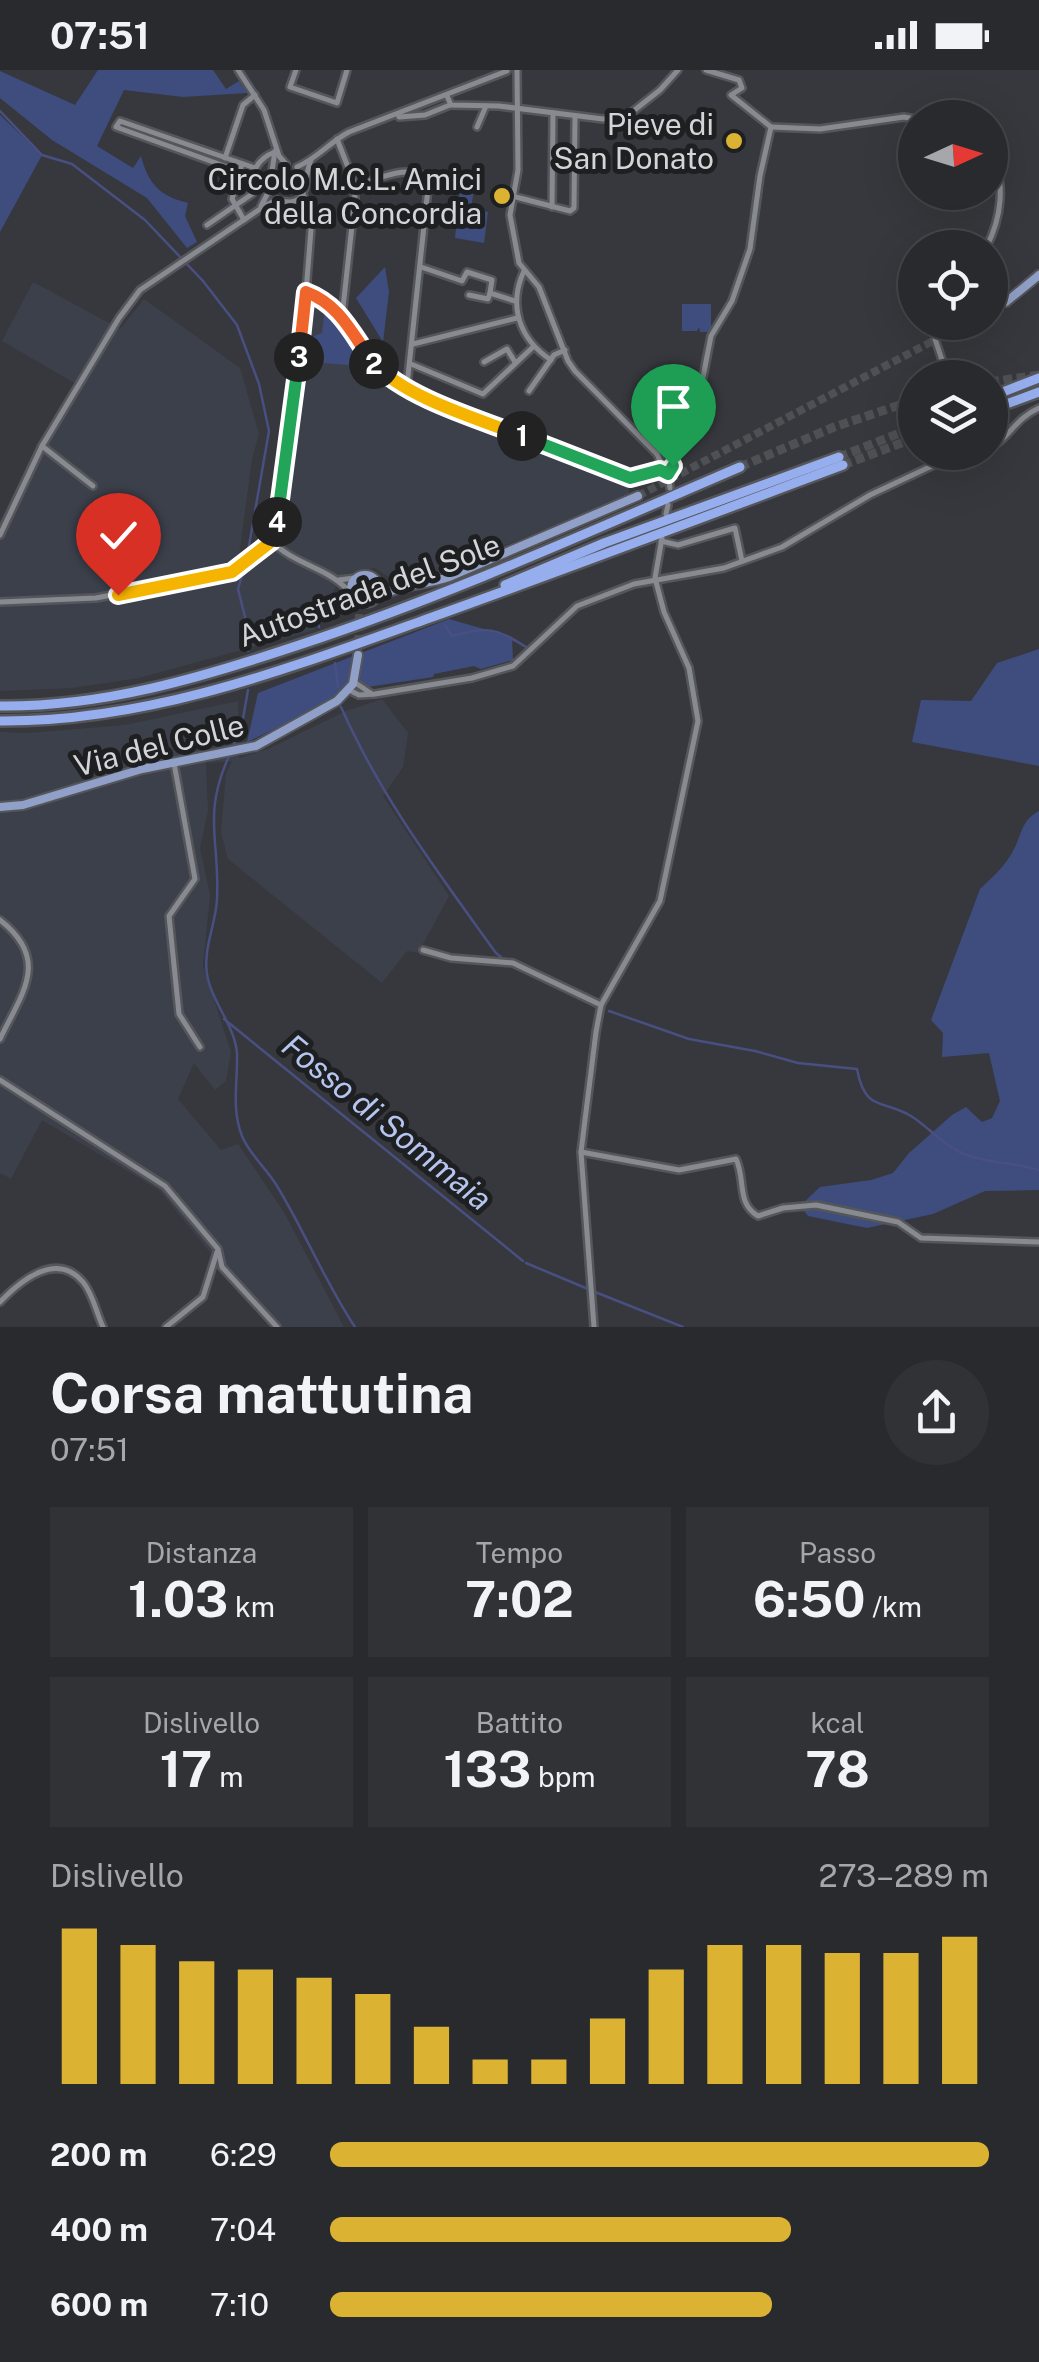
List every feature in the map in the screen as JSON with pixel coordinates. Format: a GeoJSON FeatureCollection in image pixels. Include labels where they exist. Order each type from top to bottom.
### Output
{"type":"FeatureCollection","features":[{"type":"Feature","properties":{"kind":"highway"},"geometry":{"type":"LineString","coordinates":[[1008,390],[1039,378]]}},
{"type":"Feature","properties":{"kind":"highway"},"geometry":{"type":"LineString","coordinates":[[1008,403],[1039,392]]}},
{"type":"Feature","properties":{"kind":"highway","name":"Autostrada del Sole"},"geometry":{"type":"LineString","coordinates":[[0,721],[114,713],[266,676],[841,461]]}},
{"type":"Feature","properties":{"kind":"highway","name":"Autostrada del Sole"},"geometry":{"type":"LineString","coordinates":[[0,706],[67,704],[115,697],[260,658],[424,602],[740,467]]}},
{"type":"Feature","properties":{"kind":"main road"},"geometry":{"type":"LineString","coordinates":[[1008,300],[1039,275]]}},
{"type":"Feature","properties":{"kind":"main road"},"geometry":{"type":"LineString","coordinates":[[391,590],[370,576],[354,578],[350,584],[353,597],[374,599],[391,590],[449,577],[638,496]]}},
{"type":"Feature","properties":{"kind":"main road"},"geometry":{"type":"LineString","coordinates":[[374,599],[378,582]]}},
{"type":"Feature","properties":{"kind":"main road"},"geometry":{"type":"LineString","coordinates":[[352,686],[358,655]]}},
{"type":"Feature","properties":{"kind":"main road","name":"Via del Colle"},"geometry":{"type":"LineString","coordinates":[[0,807],[23,805],[115,776],[268,741],[331,705],[352,686]]}},
{"type":"Feature","properties":{"kind":"street"},"geometry":{"type":"LineString","coordinates":[[238,70],[268,117],[274,142],[274,170],[268,184],[277,200]]}},
{"type":"Feature","properties":{"kind":"street"},"geometry":{"type":"LineString","coordinates":[[296,70],[290,87],[336,103],[347,70]]}},
{"type":"Feature","properties":{"kind":"street"},"geometry":{"type":"LineString","coordinates":[[399,116],[425,115],[451,104],[603,120],[627,116],[678,70]]}},
{"type":"Feature","properties":{"kind":"street"},"geometry":{"type":"LineString","coordinates":[[706,70],[741,82],[742,88],[731,95],[772,127],[820,130],[898,118]]}},
{"type":"Feature","properties":{"kind":"street"},"geometry":{"type":"LineString","coordinates":[[274,170],[310,160],[337,138],[511,71],[517,82],[511,228],[519,263],[539,287],[575,371],[657,454],[668,474],[670,488]]}},
{"type":"Feature","properties":{"kind":"street"},"geometry":{"type":"LineString","coordinates":[[225,158],[243,105],[254,95]]}},
{"type":"Feature","properties":{"kind":"street"},"geometry":{"type":"LineString","coordinates":[[448,96],[451,104]]}},
{"type":"Feature","properties":{"kind":"street"},"geometry":{"type":"LineString","coordinates":[[477,127],[486,106]]}},
{"type":"Feature","properties":{"kind":"street"},"geometry":{"type":"LineString","coordinates":[[552,207],[553,113]]}},
{"type":"Feature","properties":{"kind":"street"},"geometry":{"type":"LineString","coordinates":[[514,197],[570,211],[574,208],[575,117]]}},
{"type":"Feature","properties":{"kind":"street"},"geometry":{"type":"LineString","coordinates":[[253,172],[225,158],[206,156],[116,127],[120,121],[206,156],[239,172],[253,172]]}},
{"type":"Feature","properties":{"kind":"street"},"geometry":{"type":"LineString","coordinates":[[668,474],[703,377],[711,336],[732,301],[750,249],[760,176],[772,127]]}},
{"type":"Feature","properties":{"kind":"street"},"geometry":{"type":"LineString","coordinates":[[337,138],[354,186],[342,316]]}},
{"type":"Feature","properties":{"kind":"street"},"geometry":{"type":"LineString","coordinates":[[274,142],[286,164]]}},
{"type":"Feature","properties":{"kind":"street"},"geometry":{"type":"LineString","coordinates":[[207,225],[252,194],[253,172],[266,155],[274,152]]}},
{"type":"Feature","properties":{"kind":"street"},"geometry":{"type":"LineString","coordinates":[[0,602],[96,598],[232,572],[272,541],[284,493],[306,292],[312,224],[303,194],[310,160]]}},
{"type":"Feature","properties":{"kind":"street"},"geometry":{"type":"LineString","coordinates":[[242,164],[232,199],[244,220]]}},
{"type":"Feature","properties":{"kind":"street"},"geometry":{"type":"LineString","coordinates":[[297,166],[305,176]]}},
{"type":"Feature","properties":{"kind":"street"},"geometry":{"type":"LineString","coordinates":[[354,186],[408,171],[427,176],[421,267],[406,386]]}},
{"type":"Feature","properties":{"kind":"street"},"geometry":{"type":"LineString","coordinates":[[260,208],[270,191]]}},
{"type":"Feature","properties":{"kind":"street"},"geometry":{"type":"LineString","coordinates":[[292,202],[303,194]]}},
{"type":"Feature","properties":{"kind":"street"},"geometry":{"type":"LineString","coordinates":[[0,535],[42,446],[140,290],[260,208],[277,200],[309,208]]}},
{"type":"Feature","properties":{"kind":"street"},"geometry":{"type":"LineString","coordinates":[[421,267],[462,281],[466,272],[492,280],[488,300],[469,295]]}},
{"type":"Feature","properties":{"kind":"street"},"geometry":{"type":"LineString","coordinates":[[524,271],[515,301],[517,318],[533,347],[551,360]]}},
{"type":"Feature","properties":{"kind":"street"},"geometry":{"type":"LineString","coordinates":[[306,292],[342,316],[374,364],[406,386],[454,409],[620,475],[638,478],[672,463]]}},
{"type":"Feature","properties":{"kind":"street"},"geometry":{"type":"LineString","coordinates":[[490,293],[515,301]]}},
{"type":"Feature","properties":{"kind":"street"},"geometry":{"type":"LineString","coordinates":[[412,344],[517,318]]}},
{"type":"Feature","properties":{"kind":"street"},"geometry":{"type":"LineString","coordinates":[[410,364],[483,394],[533,347]]}},
{"type":"Feature","properties":{"kind":"street"},"geometry":{"type":"LineString","coordinates":[[484,362],[507,349],[514,362]]}},
{"type":"Feature","properties":{"kind":"street"},"geometry":{"type":"LineString","coordinates":[[530,391],[551,360],[565,350]]}},
{"type":"Feature","properties":{"kind":"street"},"geometry":{"type":"LineString","coordinates":[[1008,431],[1017,420],[1039,408]]}},
{"type":"Feature","properties":{"kind":"street"},"geometry":{"type":"LineString","coordinates":[[42,446],[93,486]]}},
{"type":"Feature","properties":{"kind":"street"},"geometry":{"type":"LineString","coordinates":[[352,686],[375,694],[472,678],[513,666],[578,606],[655,578],[724,568],[782,547],[919,470]]}},
{"type":"Feature","properties":{"kind":"street"},"geometry":{"type":"LineString","coordinates":[[666,514],[668,505]]}},
{"type":"Feature","properties":{"kind":"street"},"geometry":{"type":"LineString","coordinates":[[594,1327],[581,1152],[592,1054],[602,1005],[660,901],[698,721],[689,668],[664,612],[655,578],[662,540],[678,545],[735,528],[742,561]]}},
{"type":"Feature","properties":{"kind":"street"},"geometry":{"type":"LineString","coordinates":[[272,541],[339,580],[353,597]]}},
{"type":"Feature","properties":{"kind":"street"},"geometry":{"type":"LineString","coordinates":[[339,580],[354,578]]}},
{"type":"Feature","properties":{"kind":"street"},"geometry":{"type":"LineString","coordinates":[[174,763],[195,879],[169,916],[179,1014],[200,1047]]}},
{"type":"Feature","properties":{"kind":"street"},"geometry":{"type":"LineString","coordinates":[[0,920],[22,941],[29,976],[27,988],[0,1039]]}},
{"type":"Feature","properties":{"kind":"street"},"geometry":{"type":"LineString","coordinates":[[423,950],[451,958],[513,962],[602,1005]]}},
{"type":"Feature","properties":{"kind":"street"},"geometry":{"type":"LineString","coordinates":[[0,1080],[165,1186],[218,1249],[222,1267],[277,1327]]}},
{"type":"Feature","properties":{"kind":"street"},"geometry":{"type":"LineString","coordinates":[[581,1152],[679,1170],[736,1159],[740,1165],[742,1198],[746,1208],[758,1216],[783,1208],[816,1206],[898,1222],[921,1238],[1039,1242]]}},
{"type":"Feature","properties":{"kind":"street"},"geometry":{"type":"LineString","coordinates":[[166,1327],[204,1297],[218,1249]]}},
{"type":"Feature","properties":{"kind":"street"},"geometry":{"type":"LineString","coordinates":[[0,1302],[42,1270],[62,1268],[82,1280],[103,1327]]}},
{"type":"Feature","properties":{"kind":"shaded area"},"geometry":{"type":"Polygon","coordinates":[[[98,70],[213,70],[226,89],[239,81],[247,93],[183,97],[124,90],[97,146],[133,168],[141,156],[156,187],[188,203],[185,216],[197,242],[187,248],[147,198],[52,140],[0,98],[0,71],[75,105],[98,70]]]}},
{"type":"Feature","properties":{"kind":"shaded area"},"geometry":{"type":"Polygon","coordinates":[[[0,115],[42,155],[0,232],[0,115]]]}},
{"type":"Feature","properties":{"kind":"shaded area"},"geometry":{"type":"Polygon","coordinates":[[[461,180],[475,182],[471,209],[488,212],[484,243],[455,238],[461,180]]]}},
{"type":"Feature","properties":{"kind":"shaded area"},"geometry":{"type":"Polygon","coordinates":[[[385,267],[389,292],[383,342],[356,298],[385,267]]]}},
{"type":"Feature","properties":{"kind":"shaded area"},"geometry":{"type":"Polygon","coordinates":[[[33,282],[120,329],[144,299],[240,368],[259,434],[239,556],[254,551],[271,523],[300,299],[314,300],[339,323],[371,379],[411,400],[507,439],[629,482],[629,496],[433,574],[393,580],[375,568],[342,574],[314,630],[139,678],[72,688],[0,691],[0,521],[38,444],[78,385],[2,341],[33,282]]]}},
{"type":"Feature","properties":{"kind":"shaded area"},"geometry":{"type":"Polygon","coordinates":[[[682,304],[711,304],[711,332],[700,332],[699,327],[697,331],[682,331],[682,304]]]}},
{"type":"Feature","properties":{"kind":"shaded area"},"geometry":{"type":"Polygon","coordinates":[[[325,307],[340,321],[369,367],[301,361],[303,340],[322,333],[325,307]]]}},
{"type":"Feature","properties":{"kind":"shaded area"},"geometry":{"type":"Polygon","coordinates":[[[449,619],[512,637],[513,660],[481,669],[474,666],[361,688],[247,742],[258,693],[449,619]]]}},
{"type":"Feature","properties":{"kind":"shaded area"},"geometry":{"type":"Polygon","coordinates":[[[1039,649],[1039,766],[912,742],[921,700],[971,701],[997,663],[1039,649]]]}},
{"type":"Feature","properties":{"kind":"shaded area"},"geometry":{"type":"Polygon","coordinates":[[[382,699],[408,733],[403,767],[383,796],[449,896],[418,953],[407,951],[382,983],[228,859],[221,833],[226,774],[232,761],[206,763],[208,811],[200,848],[210,895],[203,966],[231,1052],[226,1081],[215,1090],[194,1063],[178,1099],[221,1150],[238,1144],[285,1214],[344,1327],[271,1327],[159,1190],[42,1120],[11,1179],[0,1173],[0,732],[125,725],[238,701],[239,758],[382,699]]]}},
{"type":"Feature","properties":{"kind":"shaded area"},"geometry":{"type":"Polygon","coordinates":[[[1039,811],[1039,1190],[985,1191],[933,1214],[867,1228],[808,1216],[800,1206],[820,1187],[893,1173],[909,1153],[966,1107],[982,1122],[992,1118],[1000,1101],[989,1053],[942,1057],[943,1033],[931,1020],[980,889],[1006,862],[1025,823],[1039,811]]]}},
{"type":"Feature","properties":{"kind":"waterway"},"geometry":{"type":"LineString","coordinates":[[0,111],[42,155],[72,164],[145,220],[203,281],[237,325],[259,384],[269,431],[247,557]]}},
{"type":"Feature","properties":{"kind":"waterway"},"geometry":{"type":"LineString","coordinates":[[245,565],[238,589],[248,651]]}},
{"type":"Feature","properties":{"kind":"waterway"},"geometry":{"type":"LineString","coordinates":[[247,642],[318,623],[319,627]]}},
{"type":"Feature","properties":{"kind":"waterway"},"geometry":{"type":"LineString","coordinates":[[445,625],[452,636],[491,631],[526,647]]}},
{"type":"Feature","properties":{"kind":"waterway"},"geometry":{"type":"LineString","coordinates":[[335,663],[338,687]]}},
{"type":"Feature","properties":{"kind":"waterway"},"geometry":{"type":"LineString","coordinates":[[232,749],[241,730],[248,690]]}},
{"type":"Feature","properties":{"kind":"waterway"},"geometry":{"type":"LineString","coordinates":[[341,707],[374,773],[412,834],[496,953],[506,961]]}},
{"type":"Feature","properties":{"kind":"waterway"},"geometry":{"type":"LineString","coordinates":[[229,756],[214,812],[217,899],[206,964],[209,984],[235,1043],[239,1126],[249,1149],[287,1203],[355,1327]]}},
{"type":"Feature","properties":{"kind":"waterway"},"geometry":{"type":"LineString","coordinates":[[539,978],[596,1007]]}},
{"type":"Feature","properties":{"kind":"waterway"},"geometry":{"type":"LineString","coordinates":[[609,1011],[689,1039],[798,1063],[857,1069],[870,1098],[911,1116],[955,1149],[971,1157],[1039,1170]]}},
{"type":"Feature","properties":{"kind":"waterway","name":"Fosso di Sommaia"},"geometry":{"type":"LineString","coordinates":[[224,1019],[523,1261]]}},
{"type":"Feature","properties":{"kind":"waterway","name":"Fosso di Sommaia"},"geometry":{"type":"LineString","coordinates":[[526,1263],[588,1289]]}},
{"type":"Feature","properties":{"kind":"waterway","name":"Fosso di Sommaia"},"geometry":{"type":"LineString","coordinates":[[595,1292],[683,1327]]}},
{"type":"Feature","properties":{"kind":"tunnel"},"geometry":{"type":"LineString","coordinates":[[638,496],[935,340]]}},
{"type":"Feature","properties":{"kind":"tunnel"},"geometry":{"type":"LineString","coordinates":[[1008,379],[1039,375]]}},
{"type":"Feature","properties":{"kind":"tunnel"},"geometry":{"type":"LineString","coordinates":[[740,467],[834,427],[898,406]]}},
{"type":"Feature","properties":{"kind":"tunnel"},"geometry":{"type":"LineString","coordinates":[[839,457],[898,434]]}},
{"type":"Feature","properties":{"kind":"tunnel"},"geometry":{"type":"LineString","coordinates":[[843,465],[898,444]]}},
{"type":"Feature","properties":{"kind":"tunnel"},"geometry":{"type":"LineString","coordinates":[[358,655],[359,614]]}},
{"type":"Feature","properties":{"kind":"place","name":"Pieve di San Donato"},"geometry":{"type":"Point","coordinates":[734,141]}},
{"type":"Feature","properties":{"kind":"place","name":"Circolo M.C.L. Amici della Concordia"},"geometry":{"type":"Point","coordinates":[502,196]}},
{"type":"Feature","properties":{"kind":"route"},"geometry":{"type":"LineString","coordinates":[[118,595],[232,572],[272,541],[282,508],[306,292],[342,316],[370,359],[397,382],[620,475],[638,478],[660,470],[668,474],[673,466]]}}]}
